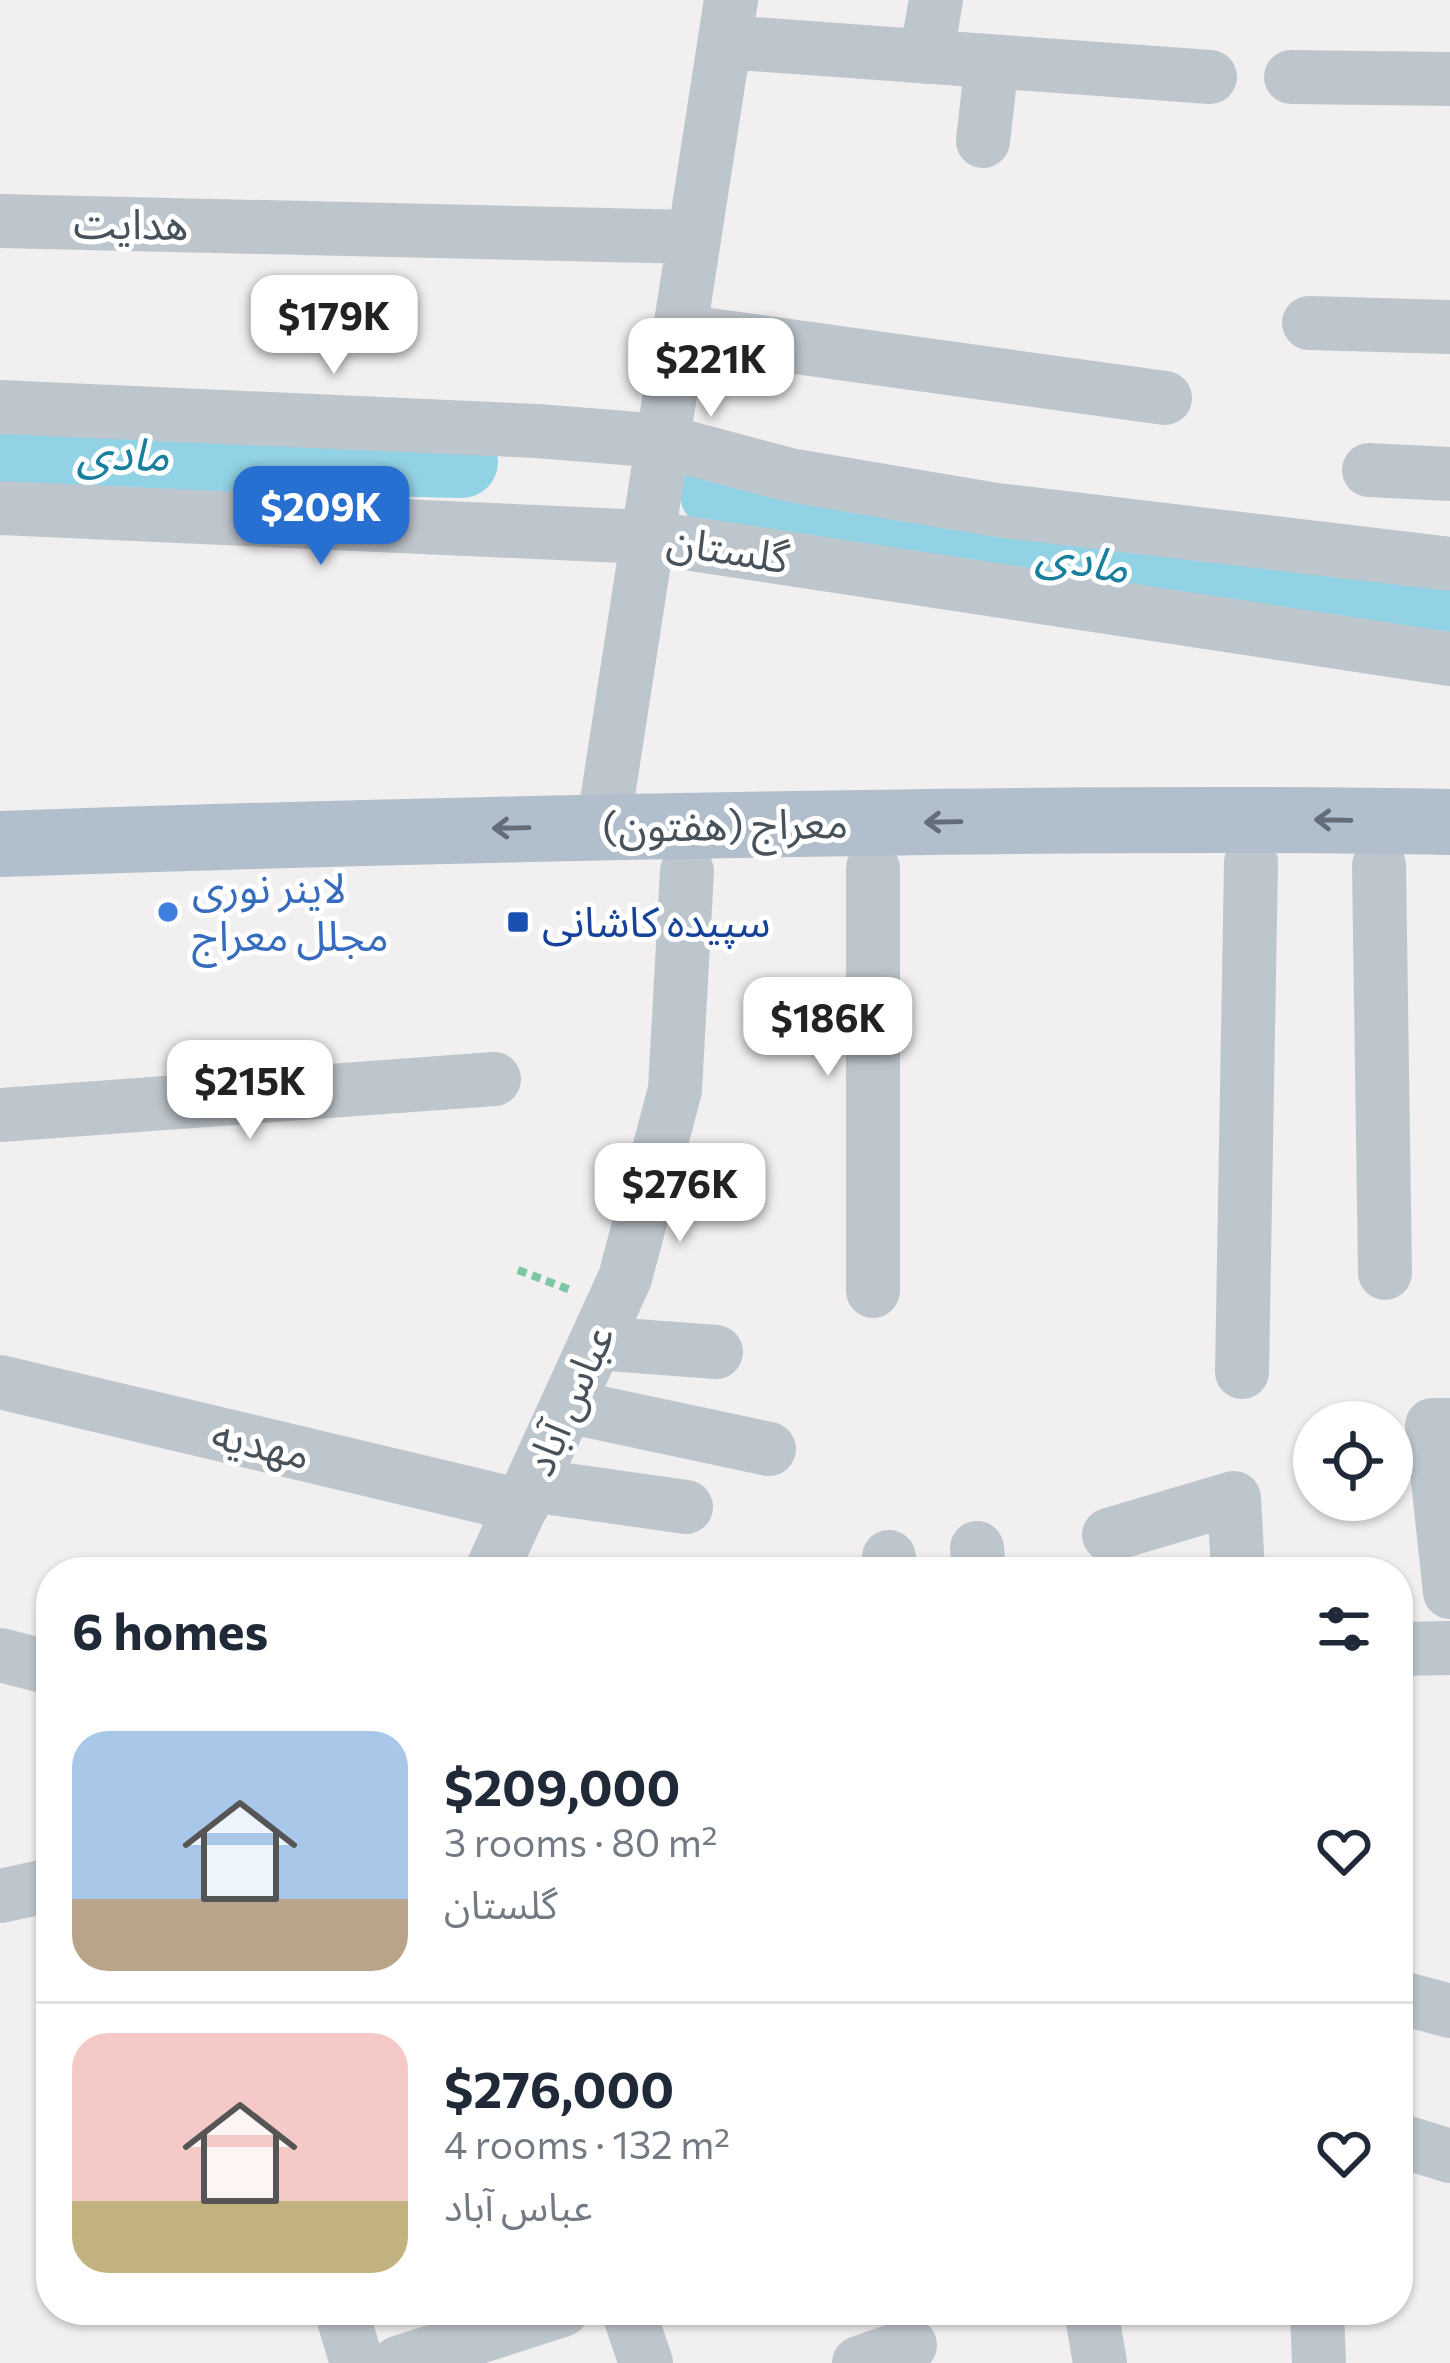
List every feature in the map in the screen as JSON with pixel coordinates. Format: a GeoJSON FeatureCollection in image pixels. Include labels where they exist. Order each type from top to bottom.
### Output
{"type":"FeatureCollection","features":[{"type":"Feature","properties":{"kind":"main road","name":"معراج (هفتون)"},"geometry":{"type":"LineString","coordinates":[[0,844],[603,827],[1236,818],[1450,822]]}},
{"type":"Feature","properties":{"kind":"main road","name":"معراج (هفتون)"},"geometry":{"type":"LineString","coordinates":[[0,882],[1251,862],[1450,866]]}},
{"type":"Feature","properties":{"kind":"street"},"geometry":{"type":"LineString","coordinates":[[926,57],[936,0]]}},
{"type":"Feature","properties":{"kind":"street"},"geometry":{"type":"LineString","coordinates":[[603,827],[728,21],[926,57],[1210,77]]}},
{"type":"Feature","properties":{"kind":"street"},"geometry":{"type":"LineString","coordinates":[[983,141],[992,61]]}},
{"type":"Feature","properties":{"kind":"street"},"geometry":{"type":"LineString","coordinates":[[1291,77],[1450,79]]}},
{"type":"Feature","properties":{"kind":"street","name":"هدایت"},"geometry":{"type":"LineString","coordinates":[[0,221],[694,237]]}},
{"type":"Feature","properties":{"kind":"street"},"geometry":{"type":"LineString","coordinates":[[1309,323],[1450,327]]}},
{"type":"Feature","properties":{"kind":"street"},"geometry":{"type":"LineString","coordinates":[[680,332],[1165,398]]}},
{"type":"Feature","properties":{"kind":"street"},"geometry":{"type":"LineString","coordinates":[[0,407],[662,441],[790,475],[998,510],[1450,564]]}},
{"type":"Feature","properties":{"kind":"street"},"geometry":{"type":"LineString","coordinates":[[1369,470],[1450,474]]}},
{"type":"Feature","properties":{"kind":"street","name":"گلستان"},"geometry":{"type":"LineString","coordinates":[[0,508],[646,537],[1450,659]]}},
{"type":"Feature","properties":{"kind":"street"},"geometry":{"type":"LineString","coordinates":[[1242,1372],[1251,862]]}},
{"type":"Feature","properties":{"kind":"street"},"geometry":{"type":"LineString","coordinates":[[1379,865],[1385,1273]]}},
{"type":"Feature","properties":{"kind":"street"},"geometry":{"type":"LineString","coordinates":[[873,868],[874,1291]]}},
{"type":"Feature","properties":{"kind":"street","name":"عباس آباد"},"geometry":{"type":"LineString","coordinates":[[498,1557],[625,1278],[675,1090],[687,871]]}},
{"type":"Feature","properties":{"kind":"street"},"geometry":{"type":"LineString","coordinates":[[0,1114],[494,1079]]}},
{"type":"Feature","properties":{"kind":"street"},"geometry":{"type":"LineString","coordinates":[[596,1343],[716,1352]]}},
{"type":"Feature","properties":{"kind":"street","name":"مهدیه"},"geometry":{"type":"LineString","coordinates":[[0,1382],[526,1495],[686,1508]]}},
{"type":"Feature","properties":{"kind":"street"},"geometry":{"type":"LineString","coordinates":[[567,1406],[769,1448]]}},
{"type":"Feature","properties":{"kind":"street"},"geometry":{"type":"LineString","coordinates":[[1450,1425],[1432,1425],[1450,1592]]}},
{"type":"Feature","properties":{"kind":"street"},"geometry":{"type":"LineString","coordinates":[[1109,1535],[1234,1498],[1237,1557]]}},
{"type":"Feature","properties":{"kind":"street"},"geometry":{"type":"LineString","coordinates":[[1413,1649],[1450,1648]]}},
{"type":"Feature","properties":{"kind":"street"},"geometry":{"type":"LineString","coordinates":[[0,1655],[36,1665]]}},
{"type":"Feature","properties":{"kind":"street"},"geometry":{"type":"LineString","coordinates":[[0,1896],[36,1888]]}},
{"type":"Feature","properties":{"kind":"street"},"geometry":{"type":"LineString","coordinates":[[1413,2001],[1450,2011]]}},
{"type":"Feature","properties":{"kind":"street"},"geometry":{"type":"LineString","coordinates":[[1413,2145],[1450,2156]]}},
{"type":"Feature","properties":{"kind":"street"},"geometry":{"type":"LineString","coordinates":[[346,2325],[357,2363]]}},
{"type":"Feature","properties":{"kind":"street"},"geometry":{"type":"LineString","coordinates":[[416,2360],[518,2325]]}},
{"type":"Feature","properties":{"kind":"street"},"geometry":{"type":"LineString","coordinates":[[633,2325],[646,2363]]}},
{"type":"Feature","properties":{"kind":"street"},"geometry":{"type":"LineString","coordinates":[[1094,2325],[1100,2363]]}},
{"type":"Feature","properties":{"kind":"street"},"geometry":{"type":"LineString","coordinates":[[1318,2325],[1319,2363]]}},
{"type":"Feature","properties":{"kind":"street"},"geometry":{"type":"LineString","coordinates":[[859,2363],[910,2345]]}},
{"type":"Feature","properties":{"kind":"waterway","name":"مادی"},"geometry":{"type":"LineString","coordinates":[[0,451],[462,462]]}},
{"type":"Feature","properties":{"kind":"waterway","name":"مادی"},"geometry":{"type":"LineString","coordinates":[[716,494],[776,510],[1450,627]]}},
{"type":"Feature","properties":{"kind":"place","name":"لاینر نوری مجلل معراج"},"geometry":{"type":"Point","coordinates":[168,912]}},
{"type":"Feature","properties":{"kind":"place","name":"سپیده کاشانی"},"geometry":{"type":"Point","coordinates":[518,922]}}]}
